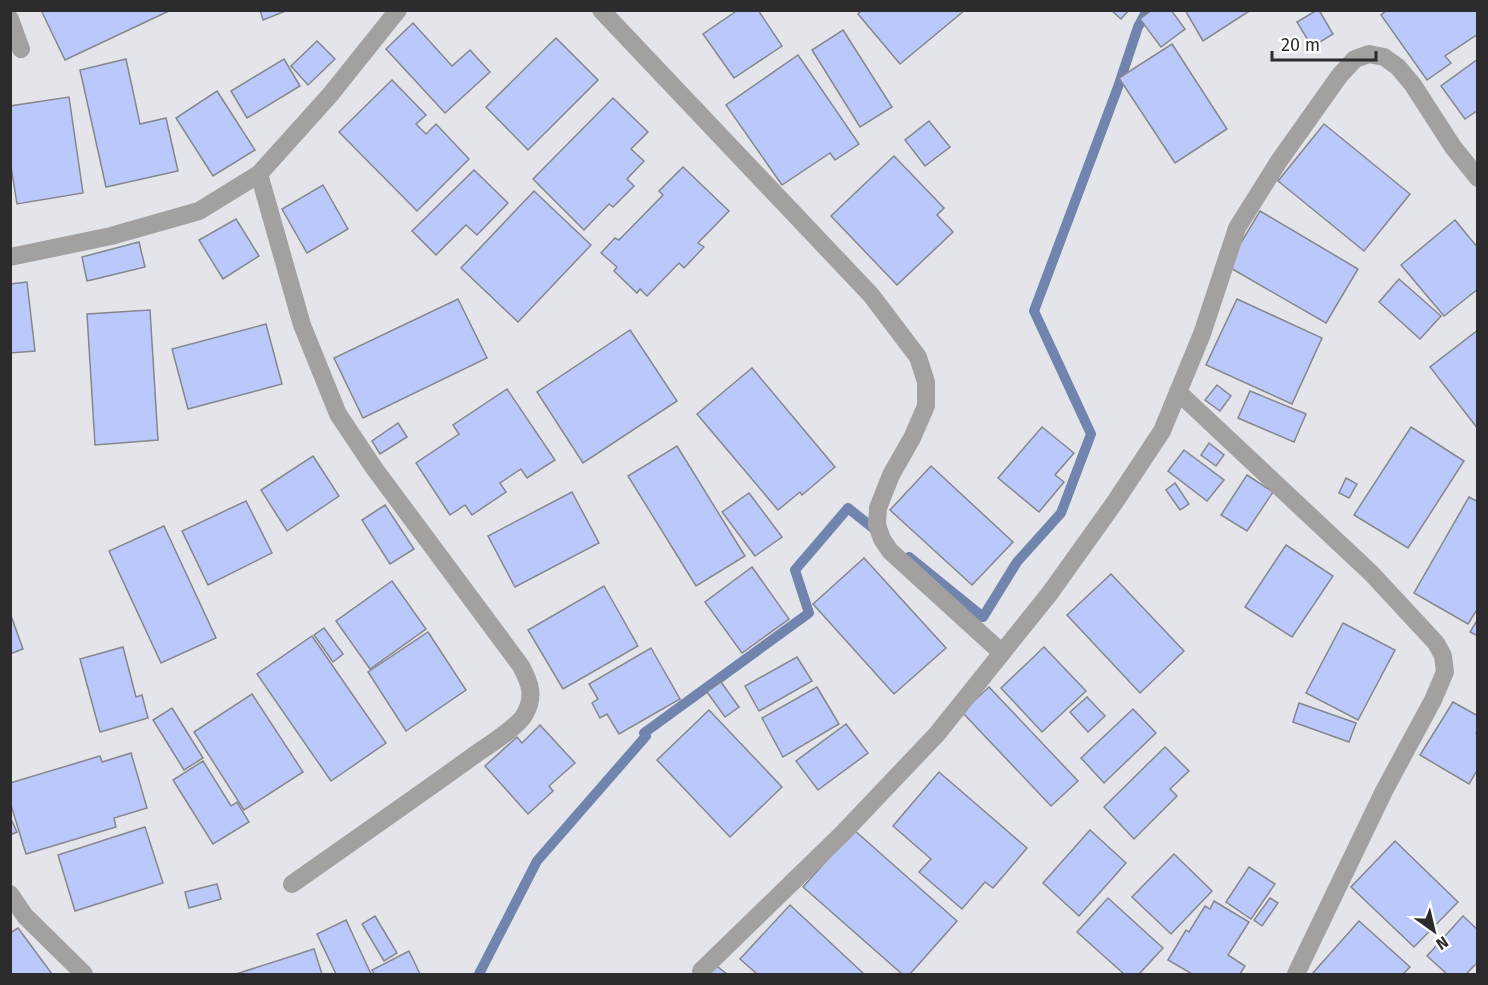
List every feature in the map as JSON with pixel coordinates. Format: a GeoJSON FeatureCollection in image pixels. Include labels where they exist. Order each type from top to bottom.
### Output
{"type":"FeatureCollection","features":[{"type":"Feature","properties":{"kind":"street"},"geometry":{"type":"LineString","coordinates":[[10,257],[111,236],[199,211],[260,174],[330,95],[398,10]]}},
{"type":"Feature","properties":{"kind":"street"},"geometry":{"type":"LineString","coordinates":[[601,10],[872,295],[918,357],[926,382],[926,406],[912,438],[891,475],[878,508],[878,525],[882,539],[890,551],[1002,653]]}},
{"type":"Feature","properties":{"kind":"street"},"geometry":{"type":"LineString","coordinates":[[10,18],[21,49]]}},
{"type":"Feature","properties":{"kind":"street"},"geometry":{"type":"LineString","coordinates":[[701,971],[842,834],[937,734],[1050,593],[1121,494],[1162,431],[1202,334],[1237,228],[1279,161],[1340,75],[1355,59],[1369,54],[1384,57],[1398,67],[1413,85],[1453,147],[1478,178]]}},
{"type":"Feature","properties":{"kind":"street"},"geometry":{"type":"LineString","coordinates":[[260,174],[302,324],[338,414],[374,468],[521,666],[530,683],[531,699],[525,716],[513,727],[292,884]]}},
{"type":"Feature","properties":{"kind":"street"},"geometry":{"type":"LineString","coordinates":[[1178,392],[1371,573],[1436,643],[1443,656],[1445,672],[1433,700],[1384,791],[1296,975]]}},
{"type":"Feature","properties":{"kind":"street"},"geometry":{"type":"LineString","coordinates":[[10,894],[25,916],[84,975]]}},
{"type":"Feature","properties":{"kind":"building"},"geometry":{"type":"Polygon","coordinates":[[[41,10],[171,10],[65,60],[41,10]]]}},
{"type":"Feature","properties":{"kind":"building"},"geometry":{"type":"Polygon","coordinates":[[[260,10],[288,10],[263,20],[260,10]]]}},
{"type":"Feature","properties":{"kind":"building"},"geometry":{"type":"Polygon","coordinates":[[[738,10],[758,10],[782,46],[734,78],[703,34],[738,10]]]}},
{"type":"Feature","properties":{"kind":"building"},"geometry":{"type":"Polygon","coordinates":[[[862,10],[965,10],[900,64],[858,14],[862,10]]]}},
{"type":"Feature","properties":{"kind":"building"},"geometry":{"type":"Polygon","coordinates":[[[1111,10],[1129,10],[1121,19],[1111,10]]]}},
{"type":"Feature","properties":{"kind":"building"},"geometry":{"type":"Polygon","coordinates":[[[1152,10],[1171,10],[1185,29],[1161,47],[1140,19],[1152,10]]]}},
{"type":"Feature","properties":{"kind":"building"},"geometry":{"type":"Polygon","coordinates":[[[1185,10],[1251,10],[1203,41],[1185,10]]]}},
{"type":"Feature","properties":{"kind":"building"},"geometry":{"type":"Polygon","coordinates":[[[1317,10],[1333,34],[1312,47],[1297,22],[1317,10]]]}},
{"type":"Feature","properties":{"kind":"building"},"geometry":{"type":"Polygon","coordinates":[[[1387,10],[1478,10],[1478,34],[1445,56],[1451,63],[1427,80],[1381,15],[1387,10]]]}},
{"type":"Feature","properties":{"kind":"building"},"geometry":{"type":"Polygon","coordinates":[[[413,23],[452,66],[470,50],[490,72],[445,113],[386,49],[413,23]]]}},
{"type":"Feature","properties":{"kind":"building"},"geometry":{"type":"Polygon","coordinates":[[[843,30],[892,107],[860,127],[812,50],[843,30]]]}},
{"type":"Feature","properties":{"kind":"building"},"geometry":{"type":"Polygon","coordinates":[[[556,38],[598,80],[528,150],[486,107],[556,38]]]}},
{"type":"Feature","properties":{"kind":"building"},"geometry":{"type":"Polygon","coordinates":[[[317,41],[335,59],[308,85],[291,66],[317,41]]]}},
{"type":"Feature","properties":{"kind":"building"},"geometry":{"type":"Polygon","coordinates":[[[1172,44],[1227,129],[1175,163],[1119,78],[1172,44]]]}},
{"type":"Feature","properties":{"kind":"building"},"geometry":{"type":"Polygon","coordinates":[[[798,55],[859,144],[835,160],[830,153],[782,185],[726,105],[798,55]]]}},
{"type":"Feature","properties":{"kind":"building"},"geometry":{"type":"Polygon","coordinates":[[[126,59],[140,124],[166,118],[178,171],[106,187],[80,70],[126,59]]]}},
{"type":"Feature","properties":{"kind":"building"},"geometry":{"type":"Polygon","coordinates":[[[284,59],[300,86],[247,118],[231,91],[284,59]]]}},
{"type":"Feature","properties":{"kind":"building"},"geometry":{"type":"Polygon","coordinates":[[[1478,59],[1478,110],[1465,119],[1441,86],[1478,59]]]}},
{"type":"Feature","properties":{"kind":"building"},"geometry":{"type":"Polygon","coordinates":[[[392,80],[426,115],[416,124],[426,134],[436,124],[469,159],[417,211],[339,132],[392,80]]]}},
{"type":"Feature","properties":{"kind":"building"},"geometry":{"type":"Polygon","coordinates":[[[217,91],[255,150],[213,176],[176,118],[217,91]]]}},
{"type":"Feature","properties":{"kind":"building"},"geometry":{"type":"Polygon","coordinates":[[[69,97],[83,193],[17,204],[10,160],[10,106],[69,97]]]}},
{"type":"Feature","properties":{"kind":"building"},"geometry":{"type":"Polygon","coordinates":[[[613,98],[648,132],[631,149],[644,161],[627,179],[634,186],[613,207],[609,204],[584,230],[533,179],[613,98]]]}},
{"type":"Feature","properties":{"kind":"building"},"geometry":{"type":"Polygon","coordinates":[[[929,121],[950,147],[925,166],[905,140],[929,121]]]}},
{"type":"Feature","properties":{"kind":"building"},"geometry":{"type":"Polygon","coordinates":[[[1324,124],[1410,194],[1364,251],[1278,181],[1324,124]]]}},
{"type":"Feature","properties":{"kind":"building"},"geometry":{"type":"Polygon","coordinates":[[[894,156],[944,208],[937,215],[953,232],[897,285],[831,216],[894,156]]]}},
{"type":"Feature","properties":{"kind":"building"},"geometry":{"type":"Polygon","coordinates":[[[683,167],[729,211],[698,243],[704,247],[684,268],[679,263],[647,296],[640,289],[637,293],[614,271],[617,267],[601,253],[615,238],[619,240],[663,195],[659,191],[683,167]]]}},
{"type":"Feature","properties":{"kind":"building"},"geometry":{"type":"Polygon","coordinates":[[[474,170],[508,203],[477,235],[466,225],[436,255],[412,231],[474,170]]]}},
{"type":"Feature","properties":{"kind":"building"},"geometry":{"type":"Polygon","coordinates":[[[323,185],[348,229],[307,253],[282,209],[323,185]]]}},
{"type":"Feature","properties":{"kind":"building"},"geometry":{"type":"Polygon","coordinates":[[[534,191],[591,245],[518,322],[461,268],[534,191]]]}},
{"type":"Feature","properties":{"kind":"building"},"geometry":{"type":"Polygon","coordinates":[[[1260,211],[1358,269],[1326,323],[1227,266],[1260,211]]]}},
{"type":"Feature","properties":{"kind":"building"},"geometry":{"type":"Polygon","coordinates":[[[236,219],[259,256],[223,279],[199,240],[236,219]]]}},
{"type":"Feature","properties":{"kind":"building"},"geometry":{"type":"Polygon","coordinates":[[[1455,220],[1478,248],[1478,289],[1444,316],[1401,265],[1455,220]]]}},
{"type":"Feature","properties":{"kind":"building"},"geometry":{"type":"Polygon","coordinates":[[[139,242],[145,267],[87,281],[82,257],[139,242]]]}},
{"type":"Feature","properties":{"kind":"building"},"geometry":{"type":"Polygon","coordinates":[[[1399,279],[1441,316],[1420,339],[1379,302],[1399,279]]]}},
{"type":"Feature","properties":{"kind":"building"},"geometry":{"type":"Polygon","coordinates":[[[27,282],[35,351],[10,353],[10,284],[27,282]]]}},
{"type":"Feature","properties":{"kind":"building"},"geometry":{"type":"Polygon","coordinates":[[[458,299],[487,358],[363,418],[334,358],[458,299]]]}},
{"type":"Feature","properties":{"kind":"building"},"geometry":{"type":"Polygon","coordinates":[[[1237,299],[1322,338],[1292,404],[1206,365],[1237,299]]]}},
{"type":"Feature","properties":{"kind":"building"},"geometry":{"type":"Polygon","coordinates":[[[150,310],[158,440],[95,445],[87,314],[150,310]]]}},
{"type":"Feature","properties":{"kind":"building"},"geometry":{"type":"Polygon","coordinates":[[[266,324],[282,384],[188,409],[172,349],[266,324]]]}},
{"type":"Feature","properties":{"kind":"building"},"geometry":{"type":"Polygon","coordinates":[[[630,330],[677,401],[583,463],[537,392],[630,330]]]}},
{"type":"Feature","properties":{"kind":"building"},"geometry":{"type":"Polygon","coordinates":[[[1478,330],[1478,429],[1430,367],[1478,330]]]}},
{"type":"Feature","properties":{"kind":"building"},"geometry":{"type":"Polygon","coordinates":[[[752,368],[835,467],[802,495],[800,492],[778,510],[697,414],[752,368]]]}},
{"type":"Feature","properties":{"kind":"building"},"geometry":{"type":"Polygon","coordinates":[[[1217,385],[1231,396],[1220,411],[1205,400],[1217,385]]]}},
{"type":"Feature","properties":{"kind":"building"},"geometry":{"type":"Polygon","coordinates":[[[507,389],[555,460],[527,478],[521,469],[500,483],[506,492],[472,515],[465,505],[450,515],[416,463],[459,434],[453,425],[507,389]]]}},
{"type":"Feature","properties":{"kind":"building"},"geometry":{"type":"Polygon","coordinates":[[[1250,391],[1306,414],[1294,442],[1238,418],[1250,391]]]}},
{"type":"Feature","properties":{"kind":"building"},"geometry":{"type":"Polygon","coordinates":[[[398,423],[407,437],[380,454],[372,441],[398,423]]]}},
{"type":"Feature","properties":{"kind":"building"},"geometry":{"type":"Polygon","coordinates":[[[1042,427],[1074,453],[1055,475],[1064,482],[1039,512],[998,478],[1042,427]]]}},
{"type":"Feature","properties":{"kind":"building"},"geometry":{"type":"Polygon","coordinates":[[[1411,427],[1464,461],[1408,548],[1354,515],[1411,427]]]}},
{"type":"Feature","properties":{"kind":"building"},"geometry":{"type":"Polygon","coordinates":[[[1209,443],[1224,455],[1216,466],[1201,455],[1209,443]]]}},
{"type":"Feature","properties":{"kind":"building"},"geometry":{"type":"Polygon","coordinates":[[[677,446],[745,556],[696,586],[628,476],[677,446]]]}},
{"type":"Feature","properties":{"kind":"building"},"geometry":{"type":"Polygon","coordinates":[[[1184,450],[1224,480],[1207,501],[1168,471],[1184,450]]]}},
{"type":"Feature","properties":{"kind":"building"},"geometry":{"type":"Polygon","coordinates":[[[313,456],[339,496],[287,531],[261,490],[313,456]]]}},
{"type":"Feature","properties":{"kind":"building"},"geometry":{"type":"Polygon","coordinates":[[[931,466],[1013,542],[972,585],[890,510],[931,466]]]}},
{"type":"Feature","properties":{"kind":"building"},"geometry":{"type":"Polygon","coordinates":[[[1247,475],[1273,492],[1247,531],[1221,515],[1247,475]]]}},
{"type":"Feature","properties":{"kind":"building"},"geometry":{"type":"Polygon","coordinates":[[[1346,478],[1357,484],[1349,498],[1339,493],[1346,478]]]}},
{"type":"Feature","properties":{"kind":"building"},"geometry":{"type":"Polygon","coordinates":[[[1175,483],[1189,504],[1180,510],[1166,490],[1175,483]]]}},
{"type":"Feature","properties":{"kind":"building"},"geometry":{"type":"Polygon","coordinates":[[[572,492],[599,543],[515,587],[488,536],[572,492]]]}},
{"type":"Feature","properties":{"kind":"building"},"geometry":{"type":"Polygon","coordinates":[[[749,493],[782,537],[755,556],[722,512],[749,493]]]}},
{"type":"Feature","properties":{"kind":"building"},"geometry":{"type":"Polygon","coordinates":[[[1469,497],[1478,502],[1478,608],[1468,624],[1414,593],[1469,497]]]}},
{"type":"Feature","properties":{"kind":"building"},"geometry":{"type":"Polygon","coordinates":[[[246,501],[272,553],[208,585],[182,531],[246,501]]]}},
{"type":"Feature","properties":{"kind":"building"},"geometry":{"type":"Polygon","coordinates":[[[385,505],[414,549],[390,564],[362,520],[385,505]]]}},
{"type":"Feature","properties":{"kind":"building"},"geometry":{"type":"Polygon","coordinates":[[[164,526],[216,638],[161,663],[109,551],[164,526]]]}},
{"type":"Feature","properties":{"kind":"building"},"geometry":{"type":"Polygon","coordinates":[[[1286,545],[1333,576],[1292,637],[1245,607],[1286,545]]]}},
{"type":"Feature","properties":{"kind":"building"},"geometry":{"type":"Polygon","coordinates":[[[864,558],[946,648],[894,694],[813,604],[864,558]]]}},
{"type":"Feature","properties":{"kind":"building"},"geometry":{"type":"Polygon","coordinates":[[[752,567],[789,619],[742,653],[705,602],[752,567]]]}},
{"type":"Feature","properties":{"kind":"building"},"geometry":{"type":"Polygon","coordinates":[[[1111,574],[1184,651],[1140,693],[1067,615],[1111,574]]]}},
{"type":"Feature","properties":{"kind":"building"},"geometry":{"type":"Polygon","coordinates":[[[392,581],[426,629],[370,669],[336,621],[392,581]]]}},
{"type":"Feature","properties":{"kind":"building"},"geometry":{"type":"Polygon","coordinates":[[[604,586],[638,646],[563,689],[528,630],[604,586]]]}},
{"type":"Feature","properties":{"kind":"building"},"geometry":{"type":"Polygon","coordinates":[[[10,613],[23,649],[10,654],[10,613]]]}},
{"type":"Feature","properties":{"kind":"building"},"geometry":{"type":"Polygon","coordinates":[[[1478,619],[1478,636],[1470,632],[1478,619]]]}},
{"type":"Feature","properties":{"kind":"building"},"geometry":{"type":"Polygon","coordinates":[[[1343,623],[1395,650],[1358,720],[1306,693],[1343,623]]]}},
{"type":"Feature","properties":{"kind":"building"},"geometry":{"type":"Polygon","coordinates":[[[324,628],[343,654],[333,662],[314,635],[324,628]]]}},
{"type":"Feature","properties":{"kind":"building"},"geometry":{"type":"Polygon","coordinates":[[[428,632],[466,690],[406,731],[368,672],[428,632]]]}},
{"type":"Feature","properties":{"kind":"building"},"geometry":{"type":"Polygon","coordinates":[[[312,636],[386,743],[331,781],[257,674],[312,636]]]}},
{"type":"Feature","properties":{"kind":"building"},"geometry":{"type":"Polygon","coordinates":[[[123,647],[136,697],[142,695],[148,718],[100,732],[80,659],[123,647]]]}},
{"type":"Feature","properties":{"kind":"building"},"geometry":{"type":"Polygon","coordinates":[[[1044,647],[1086,691],[1042,732],[1001,688],[1044,647]]]}},
{"type":"Feature","properties":{"kind":"building"},"geometry":{"type":"Polygon","coordinates":[[[651,648],[680,699],[619,734],[607,714],[600,718],[592,703],[598,699],[589,684],[651,648]]]}},
{"type":"Feature","properties":{"kind":"building"},"geometry":{"type":"Polygon","coordinates":[[[797,657],[812,681],[759,711],[745,686],[797,657]]]}},
{"type":"Feature","properties":{"kind":"building"},"geometry":{"type":"Polygon","coordinates":[[[721,682],[739,707],[725,717],[707,692],[721,682]]]}},
{"type":"Feature","properties":{"kind":"building"},"geometry":{"type":"Polygon","coordinates":[[[817,687],[839,724],[783,757],[762,718],[817,687]]]}},
{"type":"Feature","properties":{"kind":"building"},"geometry":{"type":"Polygon","coordinates":[[[989,687],[1078,781],[1051,806],[962,712],[989,687]]]}},
{"type":"Feature","properties":{"kind":"building"},"geometry":{"type":"Polygon","coordinates":[[[252,694],[303,772],[244,810],[194,732],[252,694]]]}},
{"type":"Feature","properties":{"kind":"building"},"geometry":{"type":"Polygon","coordinates":[[[1087,697],[1105,716],[1088,732],[1070,712],[1087,697]]]}},
{"type":"Feature","properties":{"kind":"building"},"geometry":{"type":"Polygon","coordinates":[[[1453,702],[1478,716],[1476,733],[1478,734],[1478,769],[1469,784],[1420,755],[1453,702]]]}},
{"type":"Feature","properties":{"kind":"building"},"geometry":{"type":"Polygon","coordinates":[[[1299,703],[1356,723],[1349,742],[1293,722],[1299,703]]]}},
{"type":"Feature","properties":{"kind":"building"},"geometry":{"type":"Polygon","coordinates":[[[172,708],[203,758],[184,770],[153,720],[172,708]]]}},
{"type":"Feature","properties":{"kind":"building"},"geometry":{"type":"Polygon","coordinates":[[[1133,709],[1156,733],[1104,783],[1081,758],[1133,709]]]}},
{"type":"Feature","properties":{"kind":"building"},"geometry":{"type":"Polygon","coordinates":[[[709,710],[782,787],[730,837],[657,760],[709,710]]]}},
{"type":"Feature","properties":{"kind":"building"},"geometry":{"type":"Polygon","coordinates":[[[846,724],[868,753],[818,790],[796,761],[846,724]]]}},
{"type":"Feature","properties":{"kind":"building"},"geometry":{"type":"Polygon","coordinates":[[[540,725],[575,763],[549,786],[553,791],[528,814],[485,766],[517,737],[522,743],[540,725]]]}},
{"type":"Feature","properties":{"kind":"building"},"geometry":{"type":"Polygon","coordinates":[[[1165,747],[1189,771],[1170,789],[1177,796],[1134,839],[1104,807],[1165,747]]]}},
{"type":"Feature","properties":{"kind":"building"},"geometry":{"type":"Polygon","coordinates":[[[131,753],[147,808],[114,818],[116,827],[26,854],[10,802],[10,783],[100,756],[102,762],[131,753]]]}},
{"type":"Feature","properties":{"kind":"building"},"geometry":{"type":"Polygon","coordinates":[[[203,761],[231,806],[237,802],[249,822],[213,844],[173,780],[203,761]]]}},
{"type":"Feature","properties":{"kind":"building"},"geometry":{"type":"Polygon","coordinates":[[[939,772],[1027,848],[993,888],[985,882],[962,909],[919,872],[931,859],[893,826],[939,772]]]}},
{"type":"Feature","properties":{"kind":"building"},"geometry":{"type":"Polygon","coordinates":[[[10,817],[17,832],[10,835],[10,817]]]}},
{"type":"Feature","properties":{"kind":"building"},"geometry":{"type":"Polygon","coordinates":[[[145,827],[163,883],[75,911],[58,855],[145,827]]]}},
{"type":"Feature","properties":{"kind":"building"},"geometry":{"type":"Polygon","coordinates":[[[854,830],[957,921],[910,974],[902,974],[803,887],[854,830]]]}},
{"type":"Feature","properties":{"kind":"building"},"geometry":{"type":"Polygon","coordinates":[[[1090,830],[1126,863],[1079,916],[1043,883],[1090,830]]]}},
{"type":"Feature","properties":{"kind":"building"},"geometry":{"type":"Polygon","coordinates":[[[1395,841],[1458,902],[1414,947],[1351,887],[1395,841]]]}},
{"type":"Feature","properties":{"kind":"building"},"geometry":{"type":"Polygon","coordinates":[[[1174,854],[1212,891],[1171,934],[1132,897],[1174,854]]]}},
{"type":"Feature","properties":{"kind":"building"},"geometry":{"type":"Polygon","coordinates":[[[1249,867],[1275,884],[1251,919],[1226,902],[1249,867]]]}},
{"type":"Feature","properties":{"kind":"building"},"geometry":{"type":"Polygon","coordinates":[[[217,884],[221,899],[189,908],[185,892],[217,884]]]}},
{"type":"Feature","properties":{"kind":"building"},"geometry":{"type":"Polygon","coordinates":[[[1108,898],[1163,948],[1139,974],[1124,974],[1077,932],[1108,898]]]}},
{"type":"Feature","properties":{"kind":"building"},"geometry":{"type":"Polygon","coordinates":[[[1270,898],[1278,903],[1262,926],[1254,920],[1270,898]]]}},
{"type":"Feature","properties":{"kind":"building"},"geometry":{"type":"Polygon","coordinates":[[[1214,901],[1249,922],[1228,955],[1245,966],[1240,974],[1192,974],[1168,960],[1186,930],[1189,932],[1205,906],[1210,909],[1214,901]]]}},
{"type":"Feature","properties":{"kind":"building"},"geometry":{"type":"Polygon","coordinates":[[[790,905],[864,974],[757,974],[740,959],[790,905]]]}},
{"type":"Feature","properties":{"kind":"building"},"geometry":{"type":"Polygon","coordinates":[[[375,916],[397,953],[384,961],[362,924],[375,916]]]}},
{"type":"Feature","properties":{"kind":"building"},"geometry":{"type":"Polygon","coordinates":[[[1463,916],[1478,930],[1478,962],[1466,974],[1447,974],[1427,956],[1463,916]]]}},
{"type":"Feature","properties":{"kind":"building"},"geometry":{"type":"Polygon","coordinates":[[[346,920],[371,974],[336,974],[317,934],[346,920]]]}},
{"type":"Feature","properties":{"kind":"building"},"geometry":{"type":"Polygon","coordinates":[[[1359,921],[1410,967],[1403,974],[1312,974],[1359,921]]]}},
{"type":"Feature","properties":{"kind":"building"},"geometry":{"type":"Polygon","coordinates":[[[18,928],[52,974],[10,974],[10,933],[18,928]]]}},
{"type":"Feature","properties":{"kind":"building"},"geometry":{"type":"Polygon","coordinates":[[[314,949],[322,974],[236,974],[314,949]]]}},
{"type":"Feature","properties":{"kind":"building"},"geometry":{"type":"Polygon","coordinates":[[[409,951],[420,974],[374,974],[372,970],[409,951]]]}},
{"type":"Feature","properties":{"kind":"building"},"geometry":{"type":"Polygon","coordinates":[[[714,964],[727,974],[705,974],[714,964]]]}},
{"type":"Feature","properties":{"kind":"waterway"},"geometry":{"type":"LineString","coordinates":[[909,557],[983,617],[1017,562],[1061,513],[1091,434],[1034,311],[1118,87],[1138,27],[1147,10]]}},
{"type":"Feature","properties":{"kind":"waterway"},"geometry":{"type":"LineString","coordinates":[[479,974],[537,861],[646,736],[644,733],[809,613],[795,570],[848,508],[878,532]]}}]}
